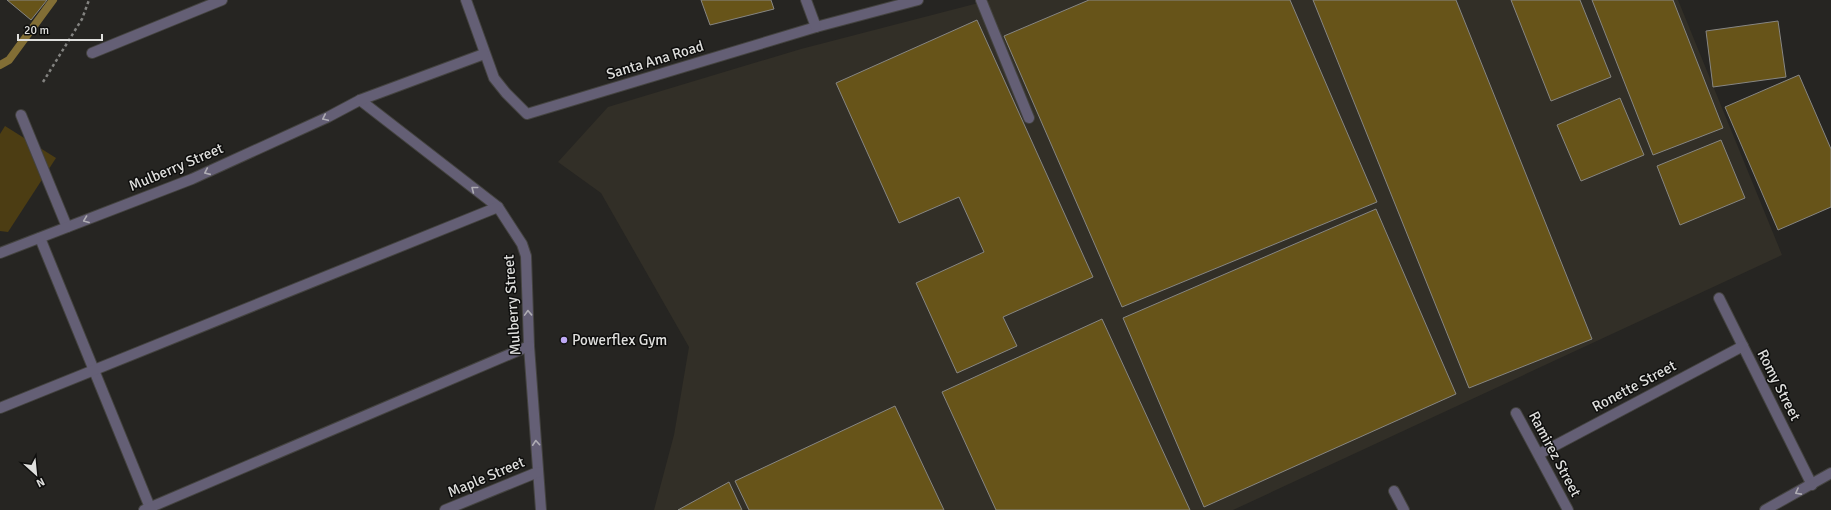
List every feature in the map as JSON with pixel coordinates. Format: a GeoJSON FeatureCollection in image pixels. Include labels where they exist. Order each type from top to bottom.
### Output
{"type":"FeatureCollection","features":[{"type":"Feature","properties":{"kind":"street"},"geometry":{"type":"LineString","coordinates":[[92,53],[222,0]]}},
{"type":"Feature","properties":{"kind":"street","name":"Santa Ana Road"},"geometry":{"type":"LineString","coordinates":[[466,0],[484,54],[494,78],[506,93],[527,114],[816,27],[918,0]]}},
{"type":"Feature","properties":{"kind":"street"},"geometry":{"type":"LineString","coordinates":[[806,0],[816,27]]}},
{"type":"Feature","properties":{"kind":"street"},"geometry":{"type":"LineString","coordinates":[[981,0],[1029,118]]}},
{"type":"Feature","properties":{"kind":"street","name":"Mulberry Street"},"geometry":{"type":"LineString","coordinates":[[0,253],[192,179],[328,117],[360,100],[484,54]]}},
{"type":"Feature","properties":{"kind":"street","name":"Mulberry Street"},"geometry":{"type":"LineString","coordinates":[[360,100],[498,207],[522,244],[526,256],[529,346],[541,510]]}},
{"type":"Feature","properties":{"kind":"street"},"geometry":{"type":"LineString","coordinates":[[21,115],[67,227]]}},
{"type":"Feature","properties":{"kind":"street"},"geometry":{"type":"LineString","coordinates":[[0,408],[498,207]]}},
{"type":"Feature","properties":{"kind":"street"},"geometry":{"type":"LineString","coordinates":[[40,238],[149,509],[529,346]]}},
{"type":"Feature","properties":{"kind":"street","name":"Romy Street"},"geometry":{"type":"LineString","coordinates":[[1719,298],[1812,485]]}},
{"type":"Feature","properties":{"kind":"street","name":"Ronette Street"},"geometry":{"type":"LineString","coordinates":[[1539,454],[1743,346]]}},
{"type":"Feature","properties":{"kind":"street","name":"Ramirez Street"},"geometry":{"type":"LineString","coordinates":[[1516,413],[1568,510]]}},
{"type":"Feature","properties":{"kind":"street","name":"Maple Street"},"geometry":{"type":"LineString","coordinates":[[445,510],[538,472]]}},
{"type":"Feature","properties":{"kind":"street"},"geometry":{"type":"LineString","coordinates":[[1765,510],[1831,473]]}},
{"type":"Feature","properties":{"kind":"street"},"geometry":{"type":"LineString","coordinates":[[1394,491],[1404,510]]}},
{"type":"Feature","properties":{"kind":"path"},"geometry":{"type":"LineString","coordinates":[[42,82],[82,19],[89,0]]}},
{"type":"Feature","properties":{"kind":"shaded area"},"geometry":{"type":"Polygon","coordinates":[[[990,0],[1678,0],[1782,255],[1233,510],[654,510],[674,435],[689,347],[601,193],[558,162],[608,107],[801,49],[990,0]]]}},
{"type":"Feature","properties":{"kind":"shaded area"},"geometry":{"type":"Polygon","coordinates":[[[5,126],[56,158],[8,232],[0,231],[0,134],[5,126]]]}},
{"type":"Feature","properties":{"kind":"building"},"geometry":{"type":"Polygon","coordinates":[[[7,0],[47,0],[31,20],[7,0]]]}},
{"type":"Feature","properties":{"kind":"building"},"geometry":{"type":"Polygon","coordinates":[[[701,0],[771,0],[774,9],[710,25],[701,0]]]}},
{"type":"Feature","properties":{"kind":"building"},"geometry":{"type":"Polygon","coordinates":[[[1089,0],[1290,0],[1377,202],[1122,307],[1004,36],[1089,0]]]}},
{"type":"Feature","properties":{"kind":"building"},"geometry":{"type":"Polygon","coordinates":[[[1313,0],[1456,0],[1592,339],[1469,388],[1313,0]]]}},
{"type":"Feature","properties":{"kind":"building"},"geometry":{"type":"Polygon","coordinates":[[[1511,0],[1580,0],[1611,77],[1551,101],[1511,0]]]}},
{"type":"Feature","properties":{"kind":"building"},"geometry":{"type":"Polygon","coordinates":[[[1592,0],[1673,0],[1723,128],[1653,155],[1592,0]]]}},
{"type":"Feature","properties":{"kind":"building"},"geometry":{"type":"Polygon","coordinates":[[[977,20],[1093,277],[1003,317],[1017,346],[957,373],[916,283],[984,252],[959,197],[899,223],[836,83],[977,20]]]}},
{"type":"Feature","properties":{"kind":"building"},"geometry":{"type":"Polygon","coordinates":[[[1778,21],[1786,77],[1713,87],[1706,31],[1778,21]]]}},
{"type":"Feature","properties":{"kind":"building"},"geometry":{"type":"Polygon","coordinates":[[[1799,75],[1831,149],[1831,207],[1778,230],[1725,107],[1799,75]]]}},
{"type":"Feature","properties":{"kind":"building"},"geometry":{"type":"Polygon","coordinates":[[[1620,98],[1644,155],[1581,181],[1557,125],[1620,98]]]}},
{"type":"Feature","properties":{"kind":"building"},"geometry":{"type":"Polygon","coordinates":[[[1721,140],[1745,198],[1680,225],[1657,166],[1721,140]]]}},
{"type":"Feature","properties":{"kind":"building"},"geometry":{"type":"Polygon","coordinates":[[[1376,209],[1456,394],[1204,507],[1123,318],[1376,209]]]}},
{"type":"Feature","properties":{"kind":"building"},"geometry":{"type":"Polygon","coordinates":[[[1102,319],[1190,510],[996,510],[942,392],[1102,319]]]}},
{"type":"Feature","properties":{"kind":"building"},"geometry":{"type":"Polygon","coordinates":[[[895,406],[944,510],[749,510],[735,481],[895,406]]]}},
{"type":"Feature","properties":{"kind":"building"},"geometry":{"type":"Polygon","coordinates":[[[729,482],[742,510],[678,510],[729,482]]]}},
{"type":"Feature","properties":{"kind":"waterway"},"geometry":{"type":"LineString","coordinates":[[0,65],[9,60],[53,0]]}},
{"type":"Feature","properties":{"kind":"place","name":"Powerflex Gym"},"geometry":{"type":"Point","coordinates":[564,340]}}]}
